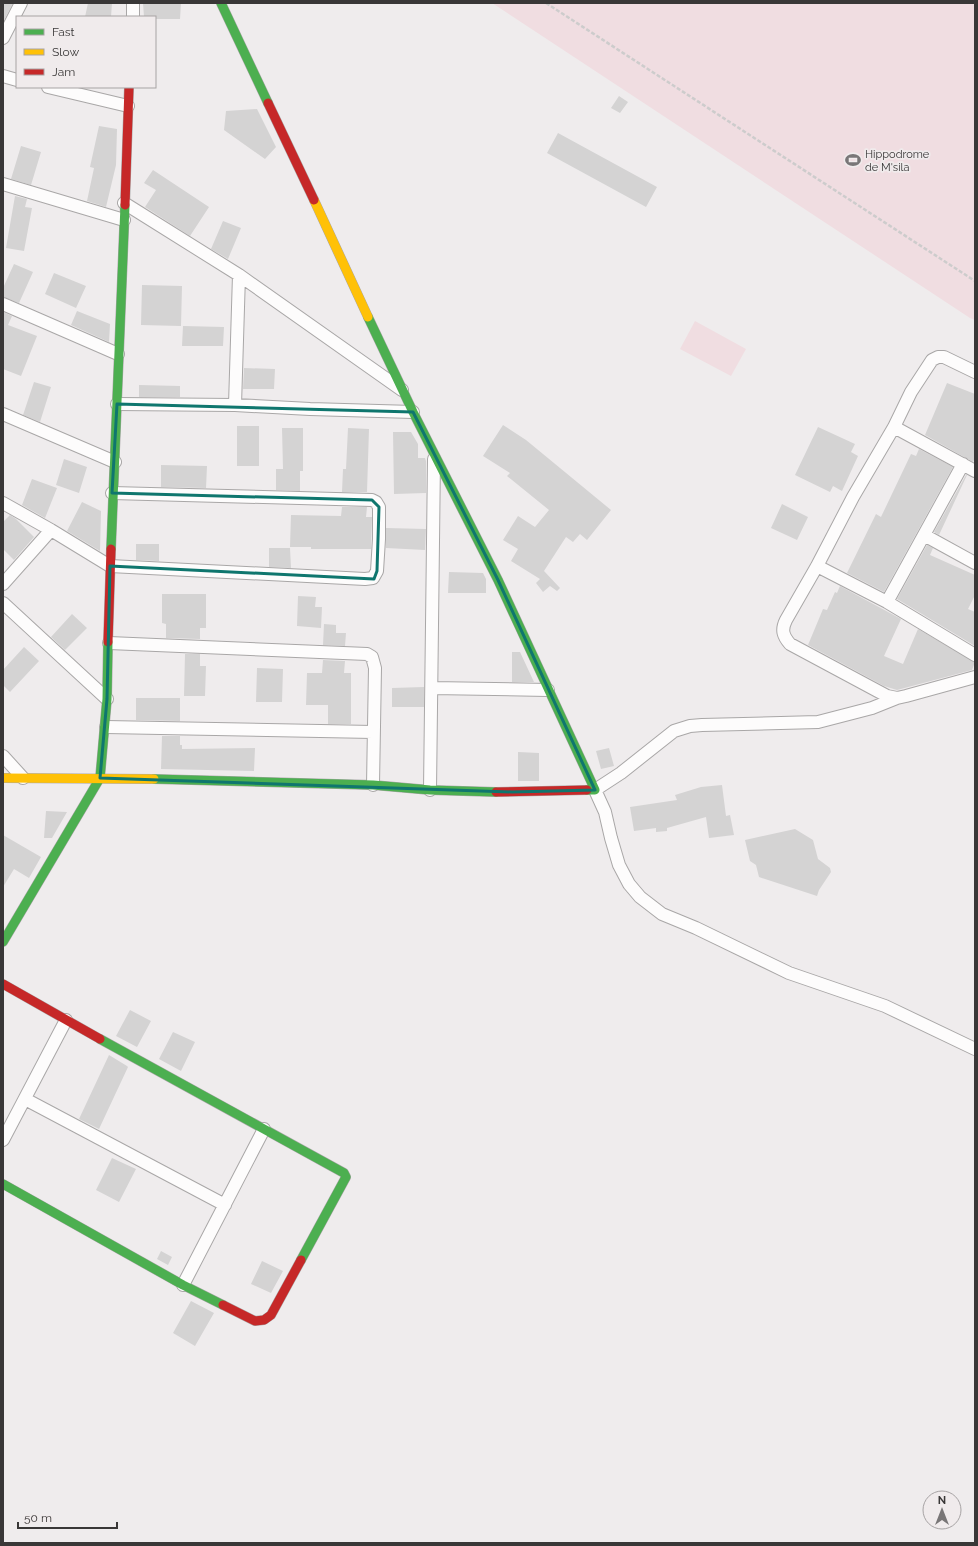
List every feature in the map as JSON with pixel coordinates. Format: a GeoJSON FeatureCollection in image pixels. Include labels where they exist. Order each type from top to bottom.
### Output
{"type":"FeatureCollection","features":[{"type":"Feature","properties":{"kind":"street"},"geometry":{"type":"LineString","coordinates":[[3,38],[21,3]]}},
{"type":"Feature","properties":{"kind":"street"},"geometry":{"type":"LineString","coordinates":[[133,3],[133,16]]}},
{"type":"Feature","properties":{"kind":"street"},"geometry":{"type":"LineString","coordinates":[[221,3],[434,457],[498,580],[594,790],[604,808],[610,838],[619,865],[629,884],[640,897],[662,914],[696,928],[790,973],[885,1006],[975,1049]]}},
{"type":"Feature","properties":{"kind":"street"},"geometry":{"type":"LineString","coordinates":[[3,76],[16,80]]}},
{"type":"Feature","properties":{"kind":"street"},"geometry":{"type":"LineString","coordinates":[[52,88],[128,106]]}},
{"type":"Feature","properties":{"kind":"street"},"geometry":{"type":"LineString","coordinates":[[3,942],[100,778],[106,727],[112,494],[115,462],[129,88]]}},
{"type":"Feature","properties":{"kind":"street"},"geometry":{"type":"LineString","coordinates":[[3,184],[124,220]]}},
{"type":"Feature","properties":{"kind":"street"},"geometry":{"type":"LineString","coordinates":[[124,203],[239,275],[403,391]]}},
{"type":"Feature","properties":{"kind":"street"},"geometry":{"type":"LineString","coordinates":[[235,405],[239,275]]}},
{"type":"Feature","properties":{"kind":"street"},"geometry":{"type":"LineString","coordinates":[[3,304],[118,354]]}},
{"type":"Feature","properties":{"kind":"street"},"geometry":{"type":"LineString","coordinates":[[897,698],[881,694],[790,644],[782,632],[783,626],[817,566],[853,497],[894,427],[911,392],[932,360],[938,357],[944,357],[975,372]]}},
{"type":"Feature","properties":{"kind":"street"},"geometry":{"type":"LineString","coordinates":[[117,404],[235,405],[413,412]]}},
{"type":"Feature","properties":{"kind":"street"},"geometry":{"type":"LineString","coordinates":[[3,414],[115,462]]}},
{"type":"Feature","properties":{"kind":"street"},"geometry":{"type":"LineString","coordinates":[[894,427],[975,471]]}},
{"type":"Feature","properties":{"kind":"street"},"geometry":{"type":"LineString","coordinates":[[430,790],[434,457]]}},
{"type":"Feature","properties":{"kind":"street"},"geometry":{"type":"LineString","coordinates":[[887,602],[963,464]]}},
{"type":"Feature","properties":{"kind":"street"},"geometry":{"type":"LineString","coordinates":[[3,503],[110,566],[324,578],[371,579],[377,573],[379,507],[376,502],[372,500],[112,494]]}},
{"type":"Feature","properties":{"kind":"street"},"geometry":{"type":"LineString","coordinates":[[3,584],[51,530]]}},
{"type":"Feature","properties":{"kind":"street"},"geometry":{"type":"LineString","coordinates":[[924,535],[975,563]]}},
{"type":"Feature","properties":{"kind":"street"},"geometry":{"type":"LineString","coordinates":[[817,566],[887,602],[975,654]]}},
{"type":"Feature","properties":{"kind":"street"},"geometry":{"type":"LineString","coordinates":[[3,603],[107,699]]}},
{"type":"Feature","properties":{"kind":"street"},"geometry":{"type":"LineString","coordinates":[[109,643],[367,654],[372,657],[375,668],[373,785]]}},
{"type":"Feature","properties":{"kind":"street"},"geometry":{"type":"LineString","coordinates":[[3,778],[100,778],[373,785],[430,790],[512,792],[594,790],[622,773],[674,731],[681,728],[702,725],[818,722],[872,708],[897,698],[975,677]]}},
{"type":"Feature","properties":{"kind":"street"},"geometry":{"type":"LineString","coordinates":[[432,688],[548,690]]}},
{"type":"Feature","properties":{"kind":"street"},"geometry":{"type":"LineString","coordinates":[[106,727],[373,732]]}},
{"type":"Feature","properties":{"kind":"street"},"geometry":{"type":"LineString","coordinates":[[3,756],[23,778]]}},
{"type":"Feature","properties":{"kind":"street"},"geometry":{"type":"LineString","coordinates":[[3,984],[344,1173],[345,1179],[271,1316],[264,1320],[256,1321],[183,1285],[3,1184]]}},
{"type":"Feature","properties":{"kind":"street"},"geometry":{"type":"LineString","coordinates":[[3,1140],[66,1020]]}},
{"type":"Feature","properties":{"kind":"street"},"geometry":{"type":"LineString","coordinates":[[25,1099],[225,1205]]}},
{"type":"Feature","properties":{"kind":"street"},"geometry":{"type":"LineString","coordinates":[[183,1285],[264,1129]]}},
{"type":"Feature","properties":{"kind":"path"},"geometry":{"type":"LineString","coordinates":[[546,3],[975,281]]}},
{"type":"Feature","properties":{"kind":"highlighted area"},"geometry":{"type":"Polygon","coordinates":[[[117,404],[413,412],[498,580],[595,790],[512,792],[100,778],[107,699],[110,566],[374,579],[377,571],[379,507],[372,500],[112,493],[117,404]]]}},
{"type":"Feature","properties":{"kind":"shaded area","name":"Hippodrome de M'sila"},"geometry":{"type":"Polygon","coordinates":[[[492,3],[975,3],[975,320],[970,318],[492,3]]]}},
{"type":"Feature","properties":{"kind":"shaded area"},"geometry":{"type":"Polygon","coordinates":[[[695,321],[746,349],[731,376],[680,349],[695,321]]]}},
{"type":"Feature","properties":{"kind":"building"},"geometry":{"type":"Polygon","coordinates":[[[3,3],[13,3],[3,22],[3,3]]]}},
{"type":"Feature","properties":{"kind":"building"},"geometry":{"type":"Polygon","coordinates":[[[88,3],[112,3],[111,16],[85,16],[88,3]]]}},
{"type":"Feature","properties":{"kind":"building"},"geometry":{"type":"Polygon","coordinates":[[[143,3],[181,3],[180,19],[156,19],[156,16],[144,16],[143,3]]]}},
{"type":"Feature","properties":{"kind":"building"},"geometry":{"type":"Polygon","coordinates":[[[619,96],[628,102],[620,113],[611,108],[619,96]]]}},
{"type":"Feature","properties":{"kind":"building"},"geometry":{"type":"Polygon","coordinates":[[[257,109],[276,147],[265,159],[224,130],[226,111],[257,109]]]}},
{"type":"Feature","properties":{"kind":"building"},"geometry":{"type":"Polygon","coordinates":[[[99,126],[117,129],[116,165],[106,207],[87,201],[94,168],[90,167],[99,126]]]}},
{"type":"Feature","properties":{"kind":"building"},"geometry":{"type":"Polygon","coordinates":[[[558,133],[657,187],[646,207],[547,153],[558,133]]]}},
{"type":"Feature","properties":{"kind":"building"},"geometry":{"type":"Polygon","coordinates":[[[21,146],[41,152],[31,185],[11,179],[21,146]]]}},
{"type":"Feature","properties":{"kind":"building"},"geometry":{"type":"Polygon","coordinates":[[[153,170],[209,207],[190,236],[145,207],[156,190],[144,183],[153,170]]]}},
{"type":"Feature","properties":{"kind":"building"},"geometry":{"type":"Polygon","coordinates":[[[15,196],[27,199],[25,207],[32,208],[24,251],[6,248],[15,196]]]}},
{"type":"Feature","properties":{"kind":"building"},"geometry":{"type":"Polygon","coordinates":[[[223,221],[241,228],[228,259],[211,249],[223,221]]]}},
{"type":"Feature","properties":{"kind":"building"},"geometry":{"type":"Polygon","coordinates":[[[14,264],[33,272],[19,303],[3,297],[3,288],[14,264]]]}},
{"type":"Feature","properties":{"kind":"building"},"geometry":{"type":"Polygon","coordinates":[[[54,273],[86,286],[76,308],[45,294],[54,273]]]}},
{"type":"Feature","properties":{"kind":"building"},"geometry":{"type":"Polygon","coordinates":[[[142,285],[182,286],[181,326],[141,325],[142,285]]]}},
{"type":"Feature","properties":{"kind":"building"},"geometry":{"type":"Polygon","coordinates":[[[77,311],[110,324],[109,342],[71,325],[77,311]]]}},
{"type":"Feature","properties":{"kind":"building"},"geometry":{"type":"Polygon","coordinates":[[[3,312],[12,316],[8,325],[37,336],[21,376],[3,369],[3,312]]]}},
{"type":"Feature","properties":{"kind":"building"},"geometry":{"type":"Polygon","coordinates":[[[183,326],[224,327],[223,346],[182,346],[183,326]]]}},
{"type":"Feature","properties":{"kind":"building"},"geometry":{"type":"Polygon","coordinates":[[[244,368],[275,369],[274,389],[243,389],[244,368]]]}},
{"type":"Feature","properties":{"kind":"building"},"geometry":{"type":"Polygon","coordinates":[[[34,382],[51,387],[40,422],[23,415],[34,382]]]}},
{"type":"Feature","properties":{"kind":"building"},"geometry":{"type":"Polygon","coordinates":[[[947,383],[975,394],[975,458],[973,462],[925,435],[947,383]]]}},
{"type":"Feature","properties":{"kind":"building"},"geometry":{"type":"Polygon","coordinates":[[[139,385],[180,386],[180,397],[139,397],[139,385]]]}},
{"type":"Feature","properties":{"kind":"building"},"geometry":{"type":"Polygon","coordinates":[[[503,425],[526,440],[611,510],[587,540],[580,534],[573,542],[566,537],[544,571],[560,588],[557,591],[550,586],[543,592],[536,583],[540,579],[511,561],[518,549],[503,540],[518,516],[535,527],[549,510],[507,476],[510,473],[483,456],[503,425]]]}},
{"type":"Feature","properties":{"kind":"building"},"geometry":{"type":"Polygon","coordinates":[[[237,426],[259,426],[259,466],[237,466],[237,426]]]}},
{"type":"Feature","properties":{"kind":"building"},"geometry":{"type":"Polygon","coordinates":[[[818,427],[855,444],[851,452],[858,456],[842,491],[833,486],[830,492],[795,475],[818,427]]]}},
{"type":"Feature","properties":{"kind":"building"},"geometry":{"type":"Polygon","coordinates":[[[282,428],[303,428],[303,471],[300,471],[300,491],[276,490],[276,469],[283,469],[282,428]]]}},
{"type":"Feature","properties":{"kind":"building"},"geometry":{"type":"Polygon","coordinates":[[[348,428],[369,429],[367,492],[342,492],[343,469],[346,469],[348,428]]]}},
{"type":"Feature","properties":{"kind":"building"},"geometry":{"type":"Polygon","coordinates":[[[393,432],[411,432],[418,444],[418,458],[425,458],[426,461],[426,493],[394,494],[393,432]]]}},
{"type":"Feature","properties":{"kind":"building"},"geometry":{"type":"Polygon","coordinates":[[[919,449],[953,467],[884,592],[847,573],[876,514],[881,517],[911,454],[916,456],[919,449]]]}},
{"type":"Feature","properties":{"kind":"building"},"geometry":{"type":"Polygon","coordinates":[[[64,459],[87,467],[79,493],[56,485],[64,459]]]}},
{"type":"Feature","properties":{"kind":"building"},"geometry":{"type":"Polygon","coordinates":[[[161,465],[207,466],[206,488],[161,487],[161,465]]]}},
{"type":"Feature","properties":{"kind":"building"},"geometry":{"type":"Polygon","coordinates":[[[967,475],[939,535],[934,532],[967,475]]]}},
{"type":"Feature","properties":{"kind":"building"},"geometry":{"type":"Polygon","coordinates":[[[32,479],[57,488],[45,518],[22,505],[32,479]]]}},
{"type":"Feature","properties":{"kind":"building"},"geometry":{"type":"Polygon","coordinates":[[[82,502],[101,511],[100,551],[67,531],[82,502]]]}},
{"type":"Feature","properties":{"kind":"building"},"geometry":{"type":"Polygon","coordinates":[[[782,504],[808,517],[797,540],[771,528],[782,504]]]}},
{"type":"Feature","properties":{"kind":"building"},"geometry":{"type":"Polygon","coordinates":[[[342,507],[367,507],[366,517],[372,517],[371,549],[311,549],[311,547],[290,547],[291,515],[341,516],[342,507]]]}},
{"type":"Feature","properties":{"kind":"building"},"geometry":{"type":"Polygon","coordinates":[[[10,515],[34,537],[14,560],[3,549],[3,522],[10,515]]]}},
{"type":"Feature","properties":{"kind":"building"},"geometry":{"type":"Polygon","coordinates":[[[386,528],[426,529],[425,550],[386,548],[386,528]]]}},
{"type":"Feature","properties":{"kind":"building"},"geometry":{"type":"Polygon","coordinates":[[[136,544],[159,544],[159,561],[136,560],[136,544]]]}},
{"type":"Feature","properties":{"kind":"building"},"geometry":{"type":"Polygon","coordinates":[[[927,545],[933,548],[930,555],[975,575],[975,595],[968,609],[975,612],[975,646],[897,599],[927,545]]]}},
{"type":"Feature","properties":{"kind":"building"},"geometry":{"type":"Polygon","coordinates":[[[269,548],[290,548],[291,568],[269,567],[269,548]]]}},
{"type":"Feature","properties":{"kind":"building"},"geometry":{"type":"Polygon","coordinates":[[[449,572],[483,573],[486,579],[486,593],[448,593],[449,572]]]}},
{"type":"Feature","properties":{"kind":"building"},"geometry":{"type":"Polygon","coordinates":[[[840,586],[901,619],[884,656],[903,664],[918,629],[975,662],[972,670],[897,690],[884,686],[808,645],[823,609],[827,610],[835,592],[837,593],[840,586]]]}},
{"type":"Feature","properties":{"kind":"building"},"geometry":{"type":"Polygon","coordinates":[[[162,594],[206,594],[206,628],[200,628],[200,639],[166,638],[166,624],[162,623],[162,594]]]}},
{"type":"Feature","properties":{"kind":"building"},"geometry":{"type":"Polygon","coordinates":[[[298,596],[316,597],[315,607],[322,607],[321,628],[297,626],[298,596]]]}},
{"type":"Feature","properties":{"kind":"building"},"geometry":{"type":"Polygon","coordinates":[[[72,614],[87,628],[65,650],[51,637],[72,614]]]}},
{"type":"Feature","properties":{"kind":"building"},"geometry":{"type":"Polygon","coordinates":[[[324,624],[336,625],[336,633],[346,633],[345,646],[323,645],[324,624]]]}},
{"type":"Feature","properties":{"kind":"building"},"geometry":{"type":"Polygon","coordinates":[[[24,647],[39,661],[10,692],[3,685],[3,670],[24,647]]]}},
{"type":"Feature","properties":{"kind":"building"},"geometry":{"type":"Polygon","coordinates":[[[512,652],[520,652],[534,682],[512,682],[512,652]]]}},
{"type":"Feature","properties":{"kind":"building"},"geometry":{"type":"Polygon","coordinates":[[[185,654],[200,654],[200,666],[206,666],[205,696],[184,696],[185,654]]]}},
{"type":"Feature","properties":{"kind":"building"},"geometry":{"type":"Polygon","coordinates":[[[323,660],[345,661],[344,673],[351,673],[351,724],[328,724],[328,705],[306,705],[307,673],[322,673],[323,660]]]}},
{"type":"Feature","properties":{"kind":"building"},"geometry":{"type":"Polygon","coordinates":[[[257,668],[283,669],[282,702],[256,702],[257,668]]]}},
{"type":"Feature","properties":{"kind":"building"},"geometry":{"type":"Polygon","coordinates":[[[424,687],[424,707],[392,707],[392,688],[424,687]]]}},
{"type":"Feature","properties":{"kind":"building"},"geometry":{"type":"Polygon","coordinates":[[[136,698],[180,698],[180,721],[136,720],[136,698]]]}},
{"type":"Feature","properties":{"kind":"building"},"geometry":{"type":"Polygon","coordinates":[[[162,736],[180,736],[180,745],[182,745],[182,749],[255,748],[254,771],[161,769],[162,736]]]}},
{"type":"Feature","properties":{"kind":"building"},"geometry":{"type":"Polygon","coordinates":[[[609,748],[614,766],[601,769],[596,751],[609,748]]]}},
{"type":"Feature","properties":{"kind":"building"},"geometry":{"type":"Polygon","coordinates":[[[518,752],[539,753],[539,781],[518,781],[518,752]]]}},
{"type":"Feature","properties":{"kind":"building"},"geometry":{"type":"Polygon","coordinates":[[[722,785],[726,816],[730,815],[734,835],[709,838],[706,817],[667,828],[667,831],[656,832],[656,828],[634,831],[630,807],[677,800],[675,795],[701,787],[722,785]]]}},
{"type":"Feature","properties":{"kind":"building"},"geometry":{"type":"Polygon","coordinates":[[[46,811],[67,812],[52,838],[44,838],[46,811]]]}},
{"type":"Feature","properties":{"kind":"building"},"geometry":{"type":"Polygon","coordinates":[[[795,829],[813,840],[818,859],[830,868],[831,872],[819,890],[817,896],[759,877],[756,865],[750,861],[745,840],[795,829]]]}},
{"type":"Feature","properties":{"kind":"building"},"geometry":{"type":"Polygon","coordinates":[[[3,835],[41,857],[29,878],[14,869],[3,887],[3,835]]]}},
{"type":"Feature","properties":{"kind":"building"},"geometry":{"type":"Polygon","coordinates":[[[130,1010],[151,1021],[137,1047],[116,1036],[130,1010]]]}},
{"type":"Feature","properties":{"kind":"building"},"geometry":{"type":"Polygon","coordinates":[[[173,1032],[195,1042],[181,1071],[159,1059],[173,1032]]]}},
{"type":"Feature","properties":{"kind":"building"},"geometry":{"type":"Polygon","coordinates":[[[109,1055],[128,1067],[99,1129],[79,1119],[109,1055]]]}},
{"type":"Feature","properties":{"kind":"building"},"geometry":{"type":"Polygon","coordinates":[[[112,1158],[136,1169],[119,1202],[96,1190],[112,1158]]]}},
{"type":"Feature","properties":{"kind":"building"},"geometry":{"type":"Polygon","coordinates":[[[161,1251],[172,1257],[168,1265],[157,1259],[161,1251]]]}},
{"type":"Feature","properties":{"kind":"building"},"geometry":{"type":"Polygon","coordinates":[[[262,1261],[283,1271],[271,1293],[251,1284],[262,1261]]]}},
{"type":"Feature","properties":{"kind":"building"},"geometry":{"type":"Polygon","coordinates":[[[191,1301],[214,1313],[195,1346],[173,1333],[191,1301]]]}},
{"type":"Feature","properties":{"kind":"traffic: fast"},"geometry":{"type":"LineString","coordinates":[[221,3],[268,103]]}},
{"type":"Feature","properties":{"kind":"traffic: fast"},"geometry":{"type":"LineString","coordinates":[[111,549],[125,205]]}},
{"type":"Feature","properties":{"kind":"traffic: fast"},"geometry":{"type":"LineString","coordinates":[[368,317],[413,412],[498,580],[595,790],[587,790]]}},
{"type":"Feature","properties":{"kind":"traffic: fast"},"geometry":{"type":"LineString","coordinates":[[3,942],[100,778],[107,699],[108,642]]}},
{"type":"Feature","properties":{"kind":"traffic: fast"},"geometry":{"type":"LineString","coordinates":[[154,779],[373,785],[430,790],[496,792]]}},
{"type":"Feature","properties":{"kind":"traffic: fast"},"geometry":{"type":"LineString","coordinates":[[100,1039],[344,1173],[346,1177],[301,1260]]}},
{"type":"Feature","properties":{"kind":"traffic: fast"},"geometry":{"type":"LineString","coordinates":[[3,1184],[183,1285],[223,1305]]}},
{"type":"Feature","properties":{"kind":"traffic: slow"},"geometry":{"type":"LineString","coordinates":[[314,200],[368,317]]}},
{"type":"Feature","properties":{"kind":"traffic: slow"},"geometry":{"type":"LineString","coordinates":[[3,778],[154,779]]}},
{"type":"Feature","properties":{"kind":"traffic: jam"},"geometry":{"type":"LineString","coordinates":[[125,205],[129,88]]}},
{"type":"Feature","properties":{"kind":"traffic: jam"},"geometry":{"type":"LineString","coordinates":[[268,103],[314,200]]}},
{"type":"Feature","properties":{"kind":"traffic: jam"},"geometry":{"type":"LineString","coordinates":[[108,642],[111,549]]}},
{"type":"Feature","properties":{"kind":"traffic: jam"},"geometry":{"type":"LineString","coordinates":[[496,792],[587,790]]}},
{"type":"Feature","properties":{"kind":"traffic: jam"},"geometry":{"type":"LineString","coordinates":[[3,984],[100,1039]]}},
{"type":"Feature","properties":{"kind":"traffic: jam"},"geometry":{"type":"LineString","coordinates":[[223,1305],[255,1321],[264,1320],[271,1315],[301,1260]]}},
{"type":"Feature","properties":{"kind":"place","name":"Hippodrome de M'sila"},"geometry":{"type":"Point","coordinates":[853,160]}}]}
